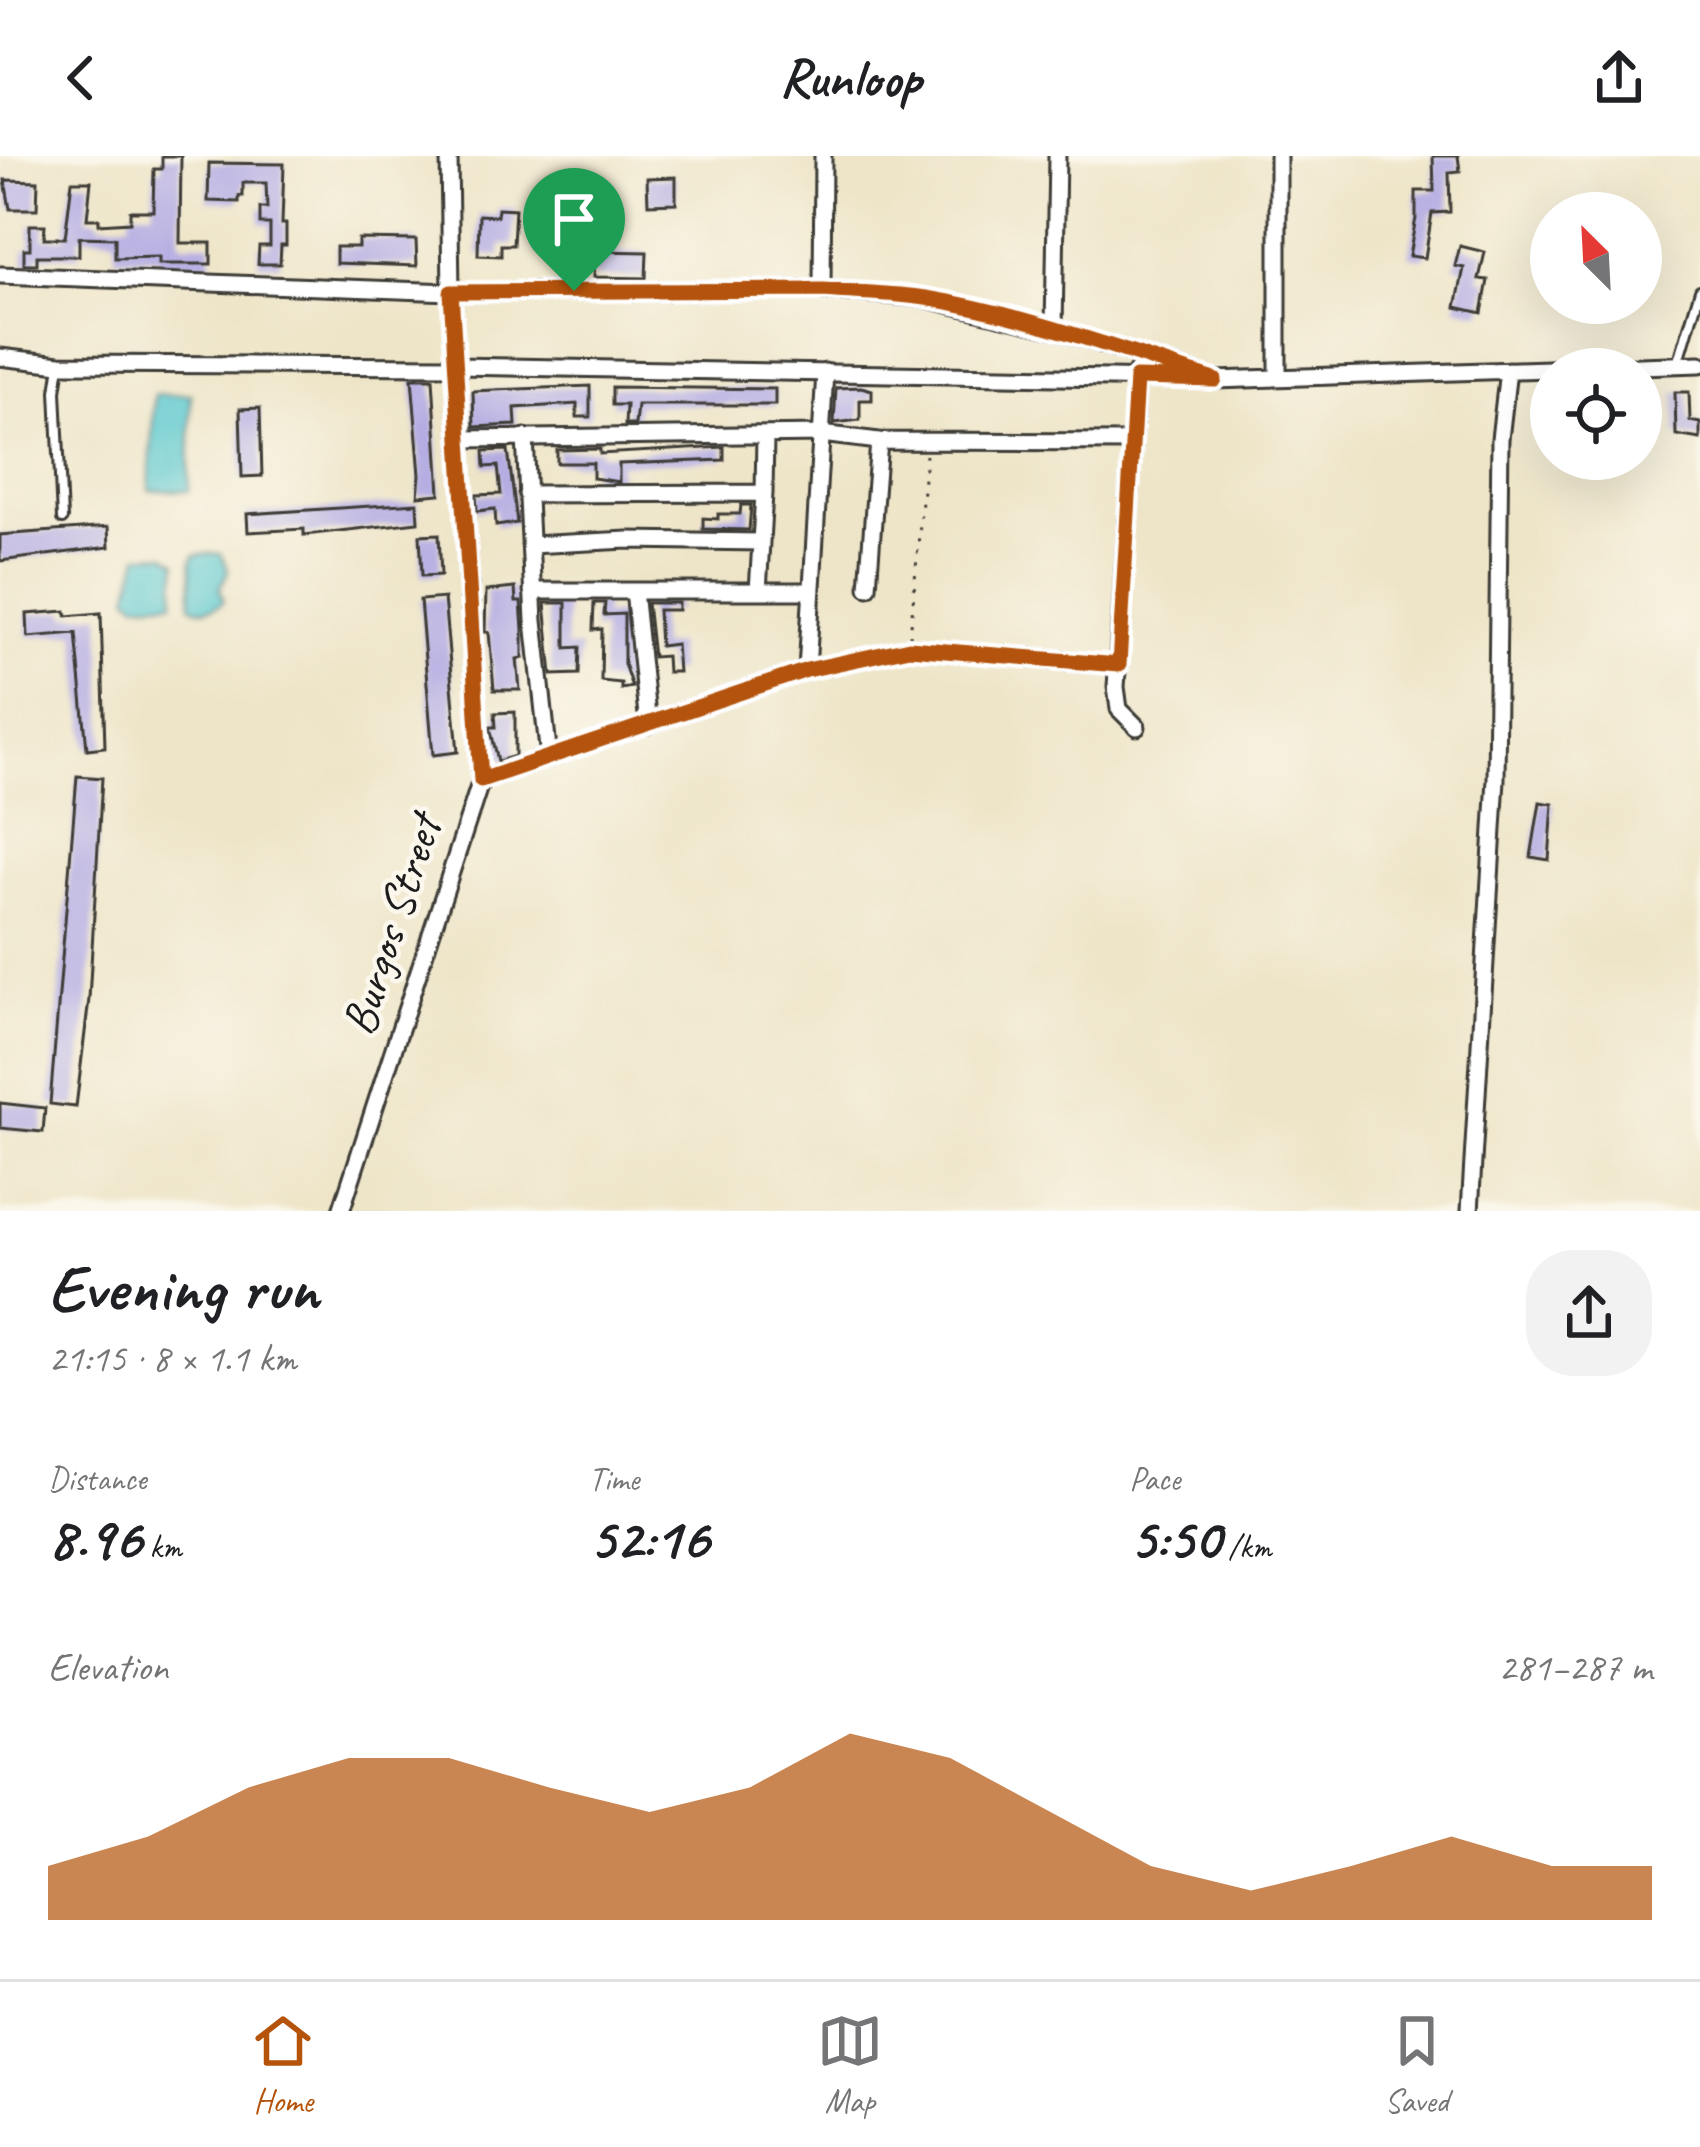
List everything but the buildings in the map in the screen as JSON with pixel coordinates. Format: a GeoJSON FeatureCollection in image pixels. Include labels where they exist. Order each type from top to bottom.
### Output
{"type":"FeatureCollection","features":[{"type":"Feature","properties":{"kind":"street","name":"Burgos Street"},"geometry":{"type":"LineString","coordinates":[[340,1211],[481,780],[451,292],[449,156]]}},
{"type":"Feature","properties":{"kind":"street"},"geometry":{"type":"LineString","coordinates":[[823,156],[823,290]]}},
{"type":"Feature","properties":{"kind":"street"},"geometry":{"type":"LineString","coordinates":[[1054,329],[1057,156]]}},
{"type":"Feature","properties":{"kind":"street"},"geometry":{"type":"LineString","coordinates":[[1278,156],[1278,375]]}},
{"type":"Feature","properties":{"kind":"street"},"geometry":{"type":"LineString","coordinates":[[0,275],[451,292],[823,290],[923,298],[1054,329],[1215,380]]}},
{"type":"Feature","properties":{"kind":"street"},"geometry":{"type":"LineString","coordinates":[[1136,727],[1116,700],[1139,356]]}},
{"type":"Feature","properties":{"kind":"street"},"geometry":{"type":"LineString","coordinates":[[0,358],[60,364],[1215,380],[1700,364]]}},
{"type":"Feature","properties":{"kind":"street"},"geometry":{"type":"LineString","coordinates":[[1470,1211],[1496,779],[1500,439],[1508,370]]}},
{"type":"Feature","properties":{"kind":"street"},"geometry":{"type":"LineString","coordinates":[[807,670],[824,372]]}},
{"type":"Feature","properties":{"kind":"street"},"geometry":{"type":"LineString","coordinates":[[460,439],[821,434],[879,441],[1132,442]]}},
{"type":"Feature","properties":{"kind":"street"},"geometry":{"type":"LineString","coordinates":[[758,591],[765,435]]}},
{"type":"Feature","properties":{"kind":"street"},"geometry":{"type":"LineString","coordinates":[[525,437],[532,592],[549,758]]}},
{"type":"Feature","properties":{"kind":"street"},"geometry":{"type":"LineString","coordinates":[[868,587],[879,441]]}},
{"type":"Feature","properties":{"kind":"street"},"geometry":{"type":"LineString","coordinates":[[527,494],[764,493]]}},
{"type":"Feature","properties":{"kind":"street"},"geometry":{"type":"LineString","coordinates":[[530,545],[628,540],[760,542]]}},
{"type":"Feature","properties":{"kind":"street"},"geometry":{"type":"LineString","coordinates":[[634,591],[648,725]]}},
{"type":"Feature","properties":{"kind":"street"},"geometry":{"type":"LineString","coordinates":[[532,592],[812,591]]}},
{"type":"Feature","properties":{"kind":"street"},"geometry":{"type":"LineString","coordinates":[[481,780],[807,670],[909,648],[1119,665]]}},
{"type":"Feature","properties":{"kind":"lane"},"geometry":{"type":"LineString","coordinates":[[1678,365],[1700,290]]}},
{"type":"Feature","properties":{"kind":"lane"},"geometry":{"type":"LineString","coordinates":[[60,364],[56,391],[62,519]]}},
{"type":"Feature","properties":{"kind":"path"},"geometry":{"type":"LineString","coordinates":[[909,648],[928,441]]}},
{"type":"Feature","properties":{"kind":"water"},"geometry":{"type":"Polygon","coordinates":[[[191,394],[189,491],[149,490],[154,395],[191,394]]]}},
{"type":"Feature","properties":{"kind":"water"},"geometry":{"type":"Polygon","coordinates":[[[165,554],[177,562],[174,601],[136,603],[129,595],[139,555],[165,554]]]}},
{"type":"Feature","properties":{"kind":"water"},"geometry":{"type":"Polygon","coordinates":[[[221,554],[228,571],[220,589],[224,601],[199,608],[191,605],[192,560],[195,555],[221,554]]]}},
{"type":"Feature","properties":{"kind":"route"},"geometry":{"type":"LineString","coordinates":[[823,290],[923,298],[1054,329],[1215,380],[1136,378],[1119,665],[909,648],[807,670],[481,780],[451,292],[574,291],[823,290]]}}]}
